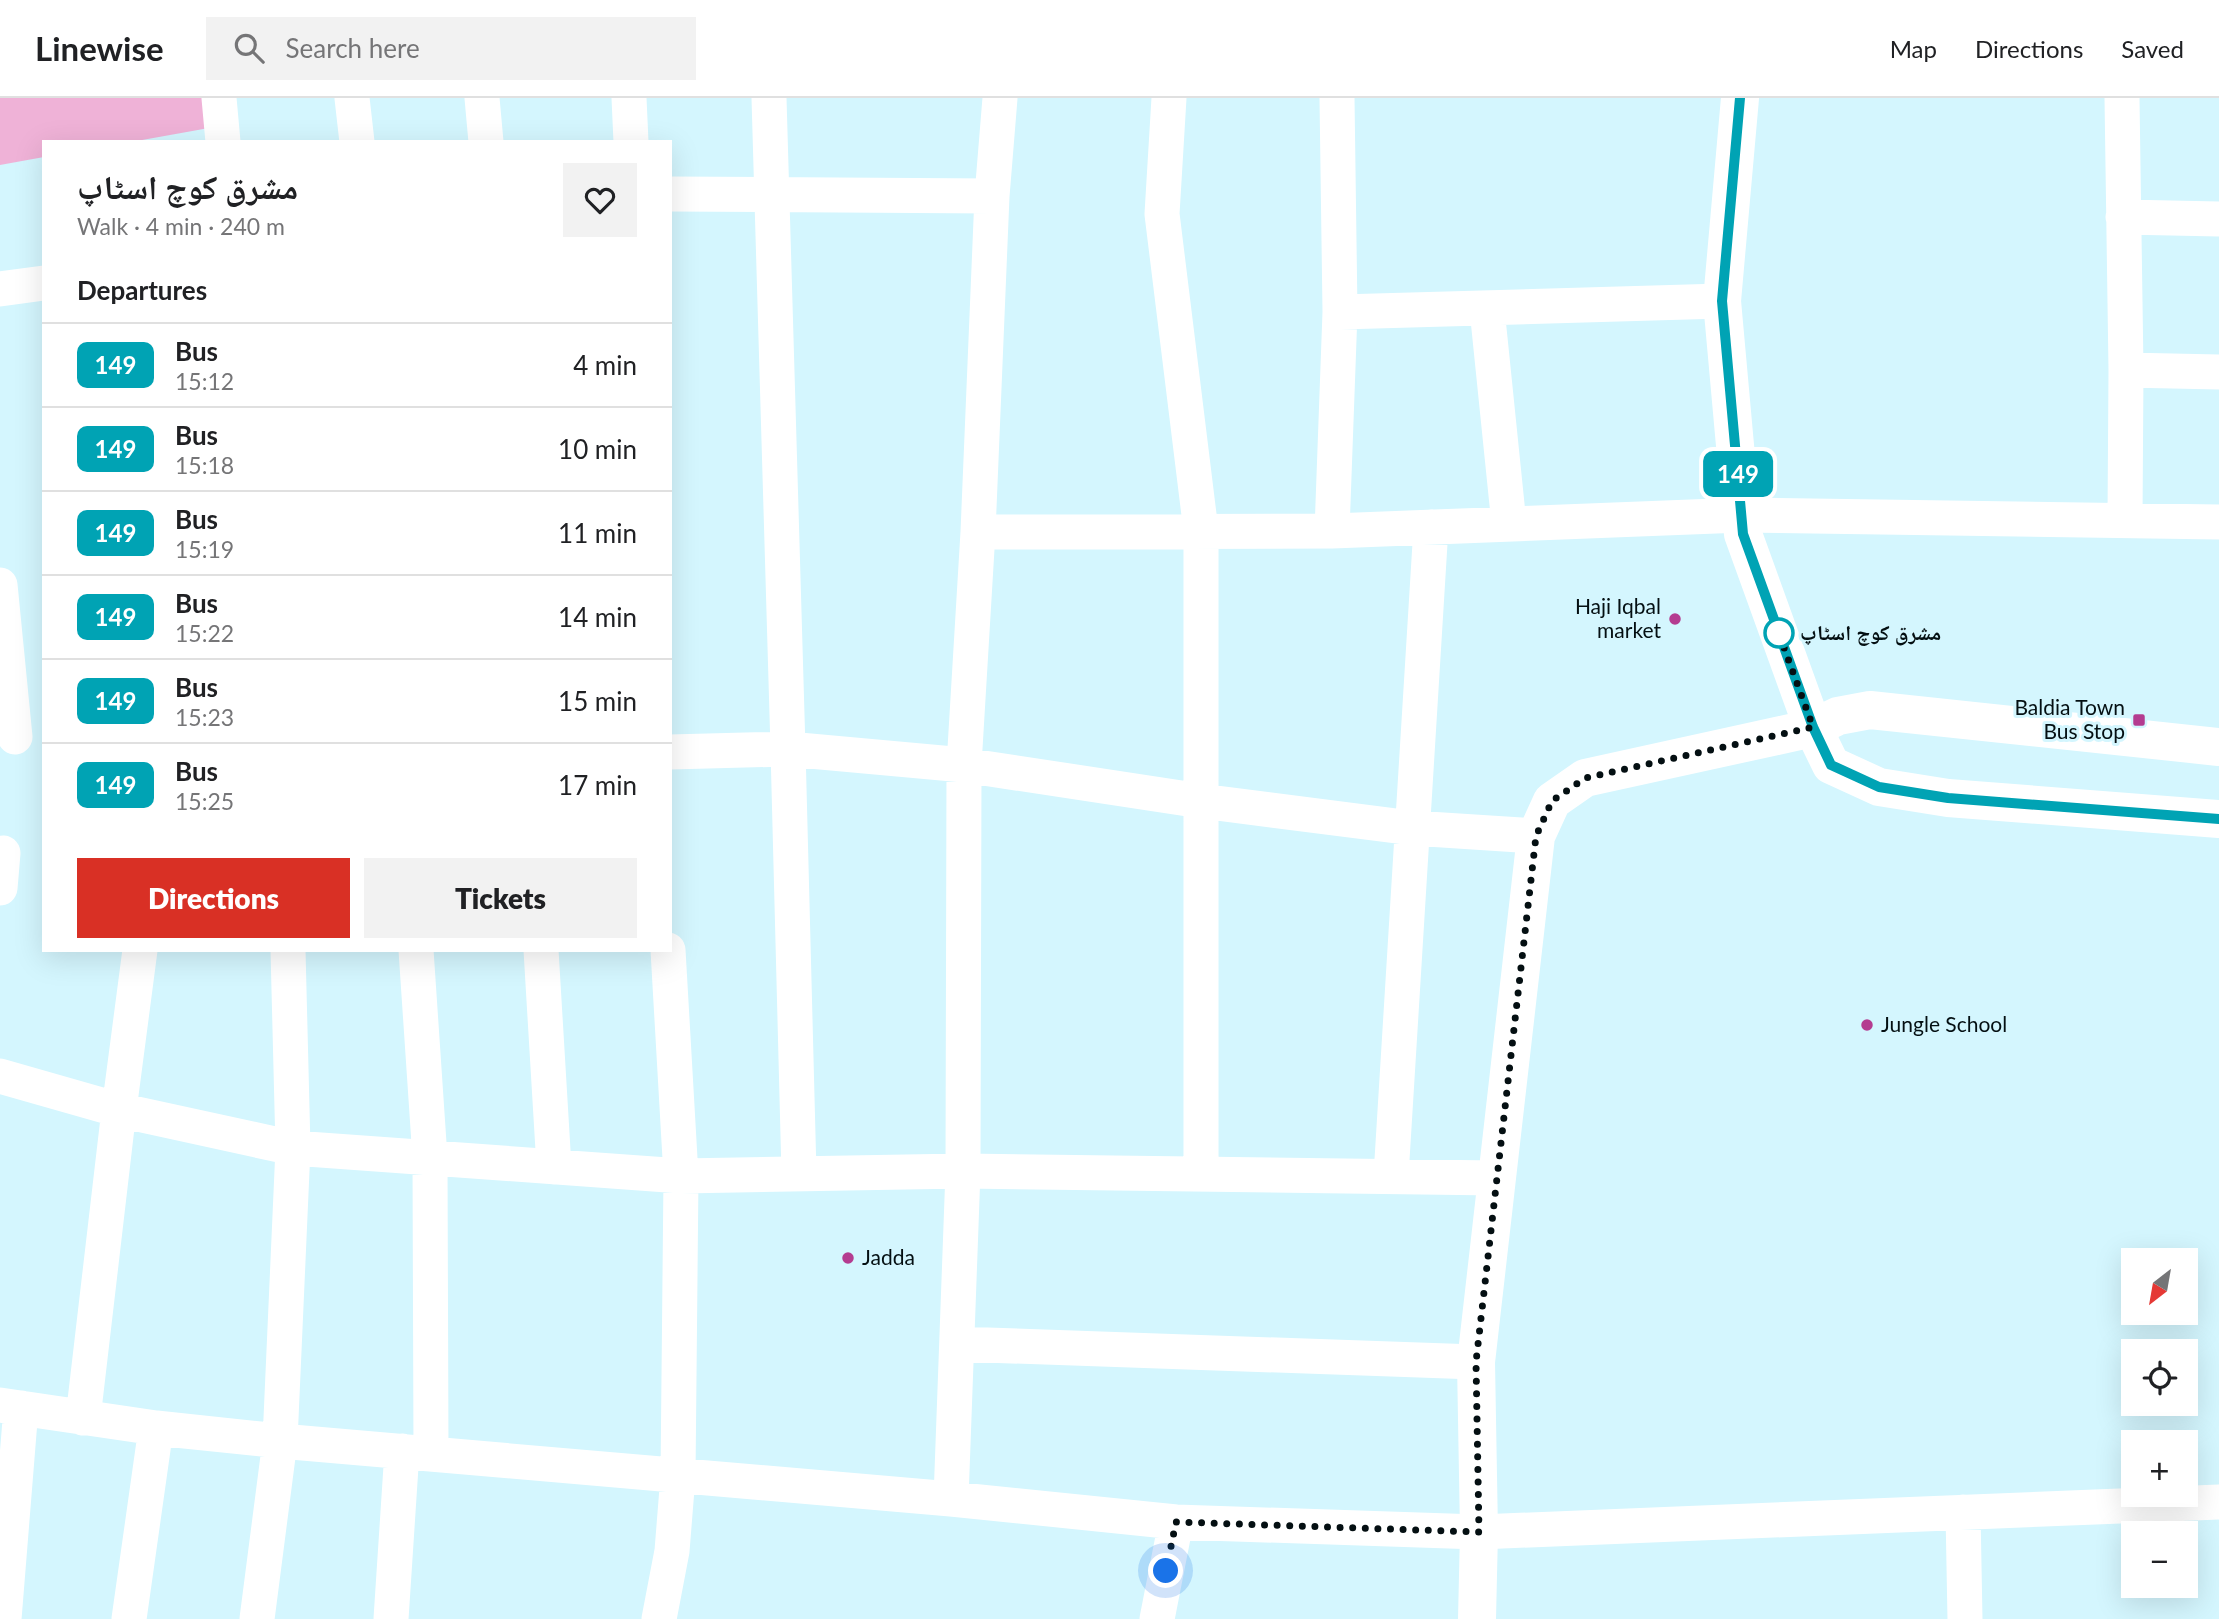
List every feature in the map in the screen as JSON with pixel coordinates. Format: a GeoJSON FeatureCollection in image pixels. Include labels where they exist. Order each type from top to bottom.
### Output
{"type":"FeatureCollection","features":[{"type":"Feature","properties":{"kind":"main road"},"geometry":{"type":"LineString","coordinates":[[1740,98],[1722,301],[1743,534],[1813,727],[1831,765],[1879,787],[1948,798],[2219,819]]}},
{"type":"Feature","properties":{"kind":"main road"},"geometry":{"type":"LineString","coordinates":[[1477,1619],[1479,1532],[1476,1362],[1536,836],[1552,801],[1585,778],[1813,727],[1839,716],[1870,710],[2219,747]]}},
{"type":"Feature","properties":{"kind":"street"},"geometry":{"type":"LineString","coordinates":[[219,98],[223,140]]}},
{"type":"Feature","properties":{"kind":"street"},"geometry":{"type":"LineString","coordinates":[[352,98],[357,140]]}},
{"type":"Feature","properties":{"kind":"street"},"geometry":{"type":"LineString","coordinates":[[482,98],[486,140]]}},
{"type":"Feature","properties":{"kind":"street"},"geometry":{"type":"LineString","coordinates":[[629,98],[631,140]]}},
{"type":"Feature","properties":{"kind":"street"},"geometry":{"type":"LineString","coordinates":[[769,98],[799,1174]]}},
{"type":"Feature","properties":{"kind":"street"},"geometry":{"type":"LineString","coordinates":[[951,1499],[963,1171],[964,765],[978,532],[992,196],[1000,98]]}},
{"type":"Feature","properties":{"kind":"street"},"geometry":{"type":"LineString","coordinates":[[1169,98],[1161,214],[1201,531],[1200,1174]]}},
{"type":"Feature","properties":{"kind":"street"},"geometry":{"type":"LineString","coordinates":[[1332,531],[1340,312],[1337,98]]}},
{"type":"Feature","properties":{"kind":"street"},"geometry":{"type":"LineString","coordinates":[[2122,98],[2125,519]]}},
{"type":"Feature","properties":{"kind":"street"},"geometry":{"type":"LineString","coordinates":[[672,194],[992,196]]}},
{"type":"Feature","properties":{"kind":"street"},"geometry":{"type":"LineString","coordinates":[[2123,217],[2219,219]]}},
{"type":"Feature","properties":{"kind":"street"},"geometry":{"type":"LineString","coordinates":[[0,289],[42,283]]}},
{"type":"Feature","properties":{"kind":"street"},"geometry":{"type":"LineString","coordinates":[[1340,312],[1722,301]]}},
{"type":"Feature","properties":{"kind":"street"},"geometry":{"type":"LineString","coordinates":[[1487,309],[1509,524]]}},
{"type":"Feature","properties":{"kind":"street"},"geometry":{"type":"LineString","coordinates":[[2126,370],[2219,372]]}},
{"type":"Feature","properties":{"kind":"street"},"geometry":{"type":"LineString","coordinates":[[978,532],[1332,531],[1742,515],[2219,522]]}},
{"type":"Feature","properties":{"kind":"street"},"geometry":{"type":"LineString","coordinates":[[1391,1176],[1431,527]]}},
{"type":"Feature","properties":{"kind":"street"},"geometry":{"type":"LineString","coordinates":[[0,585],[15,737]]}},
{"type":"Feature","properties":{"kind":"street"},"geometry":{"type":"LineString","coordinates":[[672,752],[789,749],[964,765],[1200,801],[1412,828],[1536,836]]}},
{"type":"Feature","properties":{"kind":"street"},"geometry":{"type":"LineString","coordinates":[[0,887],[3,853]]}},
{"type":"Feature","properties":{"kind":"street"},"geometry":{"type":"LineString","coordinates":[[83,1418],[140,952]]}},
{"type":"Feature","properties":{"kind":"street"},"geometry":{"type":"LineString","coordinates":[[257,1619],[280,1441],[293,1148],[288,952]]}},
{"type":"Feature","properties":{"kind":"street"},"geometry":{"type":"LineString","coordinates":[[391,1619],[416,1453],[430,1158],[416,952]]}},
{"type":"Feature","properties":{"kind":"street"},"geometry":{"type":"LineString","coordinates":[[541,952],[554,1167]]}},
{"type":"Feature","properties":{"kind":"street"},"geometry":{"type":"LineString","coordinates":[[659,1619],[672,1550],[678,1476],[681,1176],[668,952]]}},
{"type":"Feature","properties":{"kind":"street"},"geometry":{"type":"LineString","coordinates":[[0,1076],[119,1110],[293,1148],[681,1176],[963,1171],[1497,1178]]}},
{"type":"Feature","properties":{"kind":"street"},"geometry":{"type":"LineString","coordinates":[[957,1344],[1476,1362]]}},
{"type":"Feature","properties":{"kind":"street"},"geometry":{"type":"LineString","coordinates":[[4,1619],[11,1406],[156,1428],[280,1441],[951,1499],[1176,1522],[1479,1532],[2219,1502]]}},
{"type":"Feature","properties":{"kind":"street"},"geometry":{"type":"LineString","coordinates":[[128,1619],[156,1428]]}},
{"type":"Feature","properties":{"kind":"street"},"geometry":{"type":"LineString","coordinates":[[1963,1512],[1965,1619]]}},
{"type":"Feature","properties":{"kind":"street"},"geometry":{"type":"LineString","coordinates":[[1157,1619],[1176,1522]]}},
{"type":"Feature","properties":{"kind":"shaded area"},"geometry":{"type":"Polygon","coordinates":[[[0,98],[204,98],[209,128],[142,140],[42,140],[42,157],[0,165],[0,98]]]}},
{"type":"Feature","properties":{"kind":"bus line","name":"149"},"geometry":{"type":"LineString","coordinates":[[1740,98],[1722,301],[1743,534],[1813,727],[1831,765],[1879,787],[1948,798],[2219,819]]}},
{"type":"Feature","properties":{"kind":"place","name":"Haji Iqbal market"},"geometry":{"type":"Point","coordinates":[1675,619]}},
{"type":"Feature","properties":{"kind":"place","name":"مشرق کوچ اسٹاپ"},"geometry":{"type":"Point","coordinates":[1779,633]}},
{"type":"Feature","properties":{"kind":"place","name":"Baldia Town Bus Stop"},"geometry":{"type":"Point","coordinates":[2139,720]}},
{"type":"Feature","properties":{"kind":"place","name":"Jungle School"},"geometry":{"type":"Point","coordinates":[1867,1025]}},
{"type":"Feature","properties":{"kind":"place","name":"Jadda"},"geometry":{"type":"Point","coordinates":[848,1258]}},
{"type":"Feature","properties":{"kind":"route"},"geometry":{"type":"LineString","coordinates":[[1166,1571],[1176,1522],[1479,1532],[1476,1362],[1536,836],[1552,801],[1585,778],[1813,727],[1778,631],[1779,633]]}}]}
